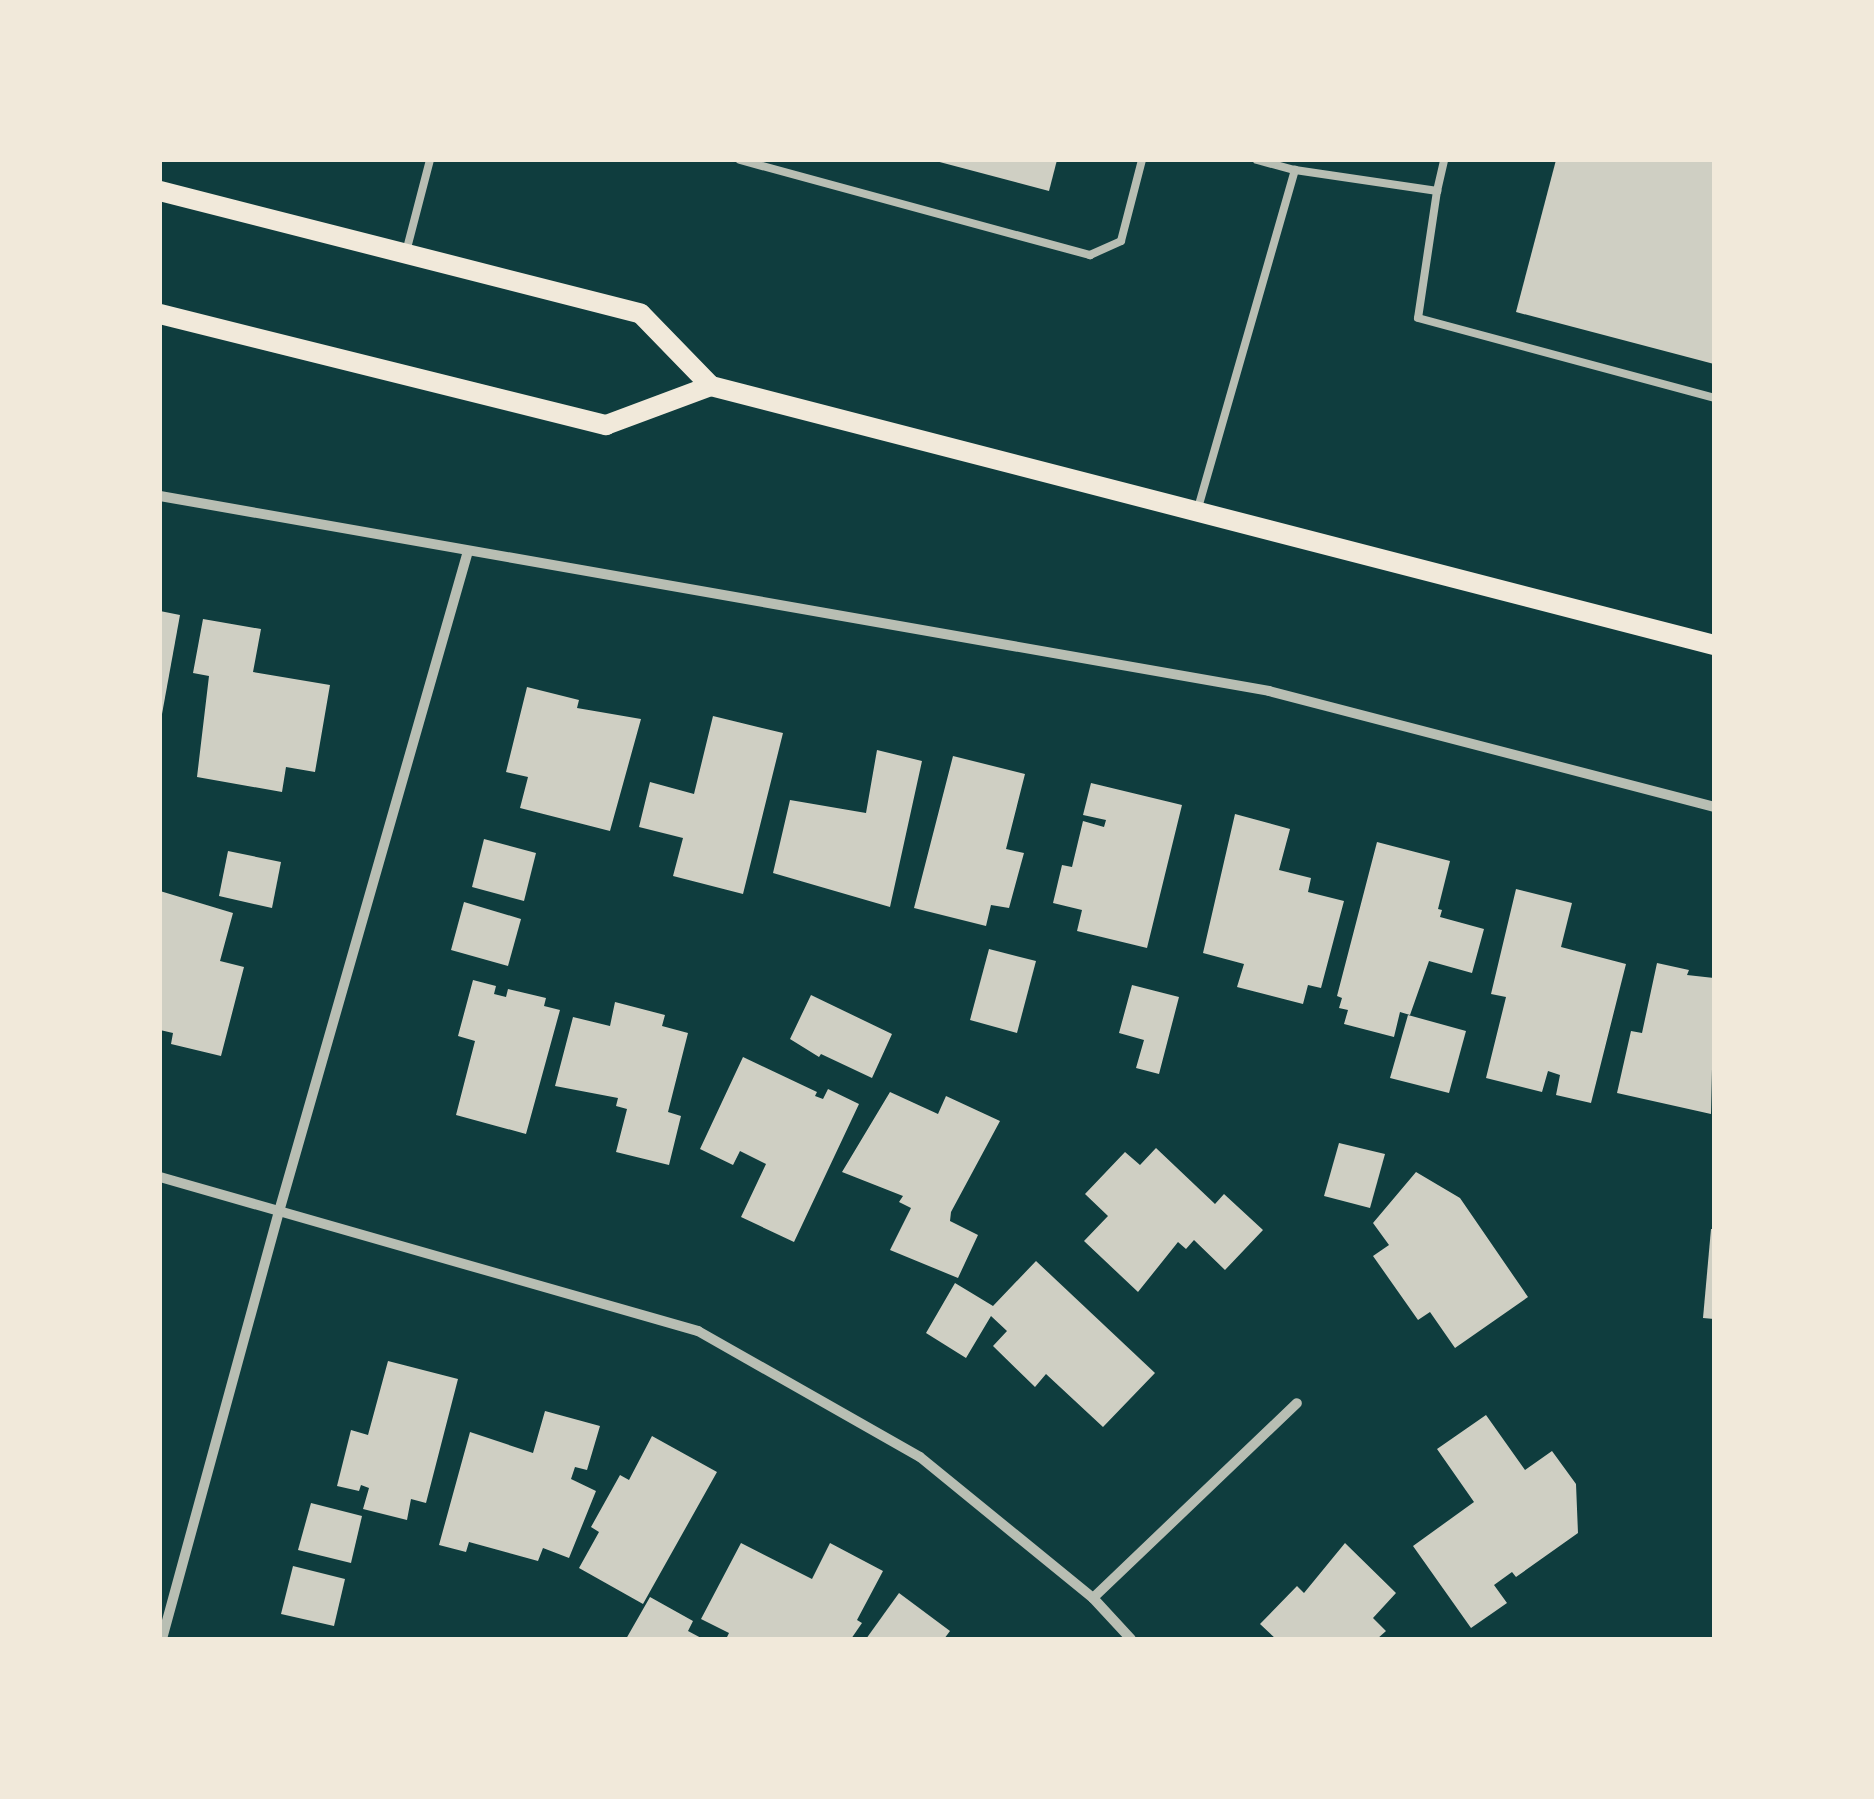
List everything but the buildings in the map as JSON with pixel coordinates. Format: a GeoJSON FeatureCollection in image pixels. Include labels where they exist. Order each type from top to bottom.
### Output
{"type":"FeatureCollection","features":[{"type":"Feature","properties":{"kind":"main road"},"geometry":{"type":"LineString","coordinates":[[160,191],[641,314],[710,386],[1714,645]]}},
{"type":"Feature","properties":{"kind":"main road"},"geometry":{"type":"LineString","coordinates":[[160,314],[606,425],[710,386]]}},
{"type":"Feature","properties":{"kind":"street"},"geometry":{"type":"LineString","coordinates":[[160,496],[1269,692],[1714,806]]}},
{"type":"Feature","properties":{"kind":"street"},"geometry":{"type":"LineString","coordinates":[[162,1639],[468,550]]}},
{"type":"Feature","properties":{"kind":"street"},"geometry":{"type":"LineString","coordinates":[[160,1177],[280,1208],[698,1331],[920,1458],[1093,1598],[1131,1639]]}},
{"type":"Feature","properties":{"kind":"street"},"geometry":{"type":"LineString","coordinates":[[1093,1598],[1298,1403]]}},
{"type":"Feature","properties":{"kind":"lane"},"geometry":{"type":"LineString","coordinates":[[406,255],[430,160]]}},
{"type":"Feature","properties":{"kind":"lane"},"geometry":{"type":"LineString","coordinates":[[740,160],[1090,254],[1121,241],[1142,160]]}},
{"type":"Feature","properties":{"kind":"lane"},"geometry":{"type":"LineString","coordinates":[[1257,160],[1294,170],[1437,191]]}},
{"type":"Feature","properties":{"kind":"lane"},"geometry":{"type":"LineString","coordinates":[[1444,160],[1418,318],[1714,398]]}},
{"type":"Feature","properties":{"kind":"lane"},"geometry":{"type":"LineString","coordinates":[[1197,511],[1294,170]]}}]}
